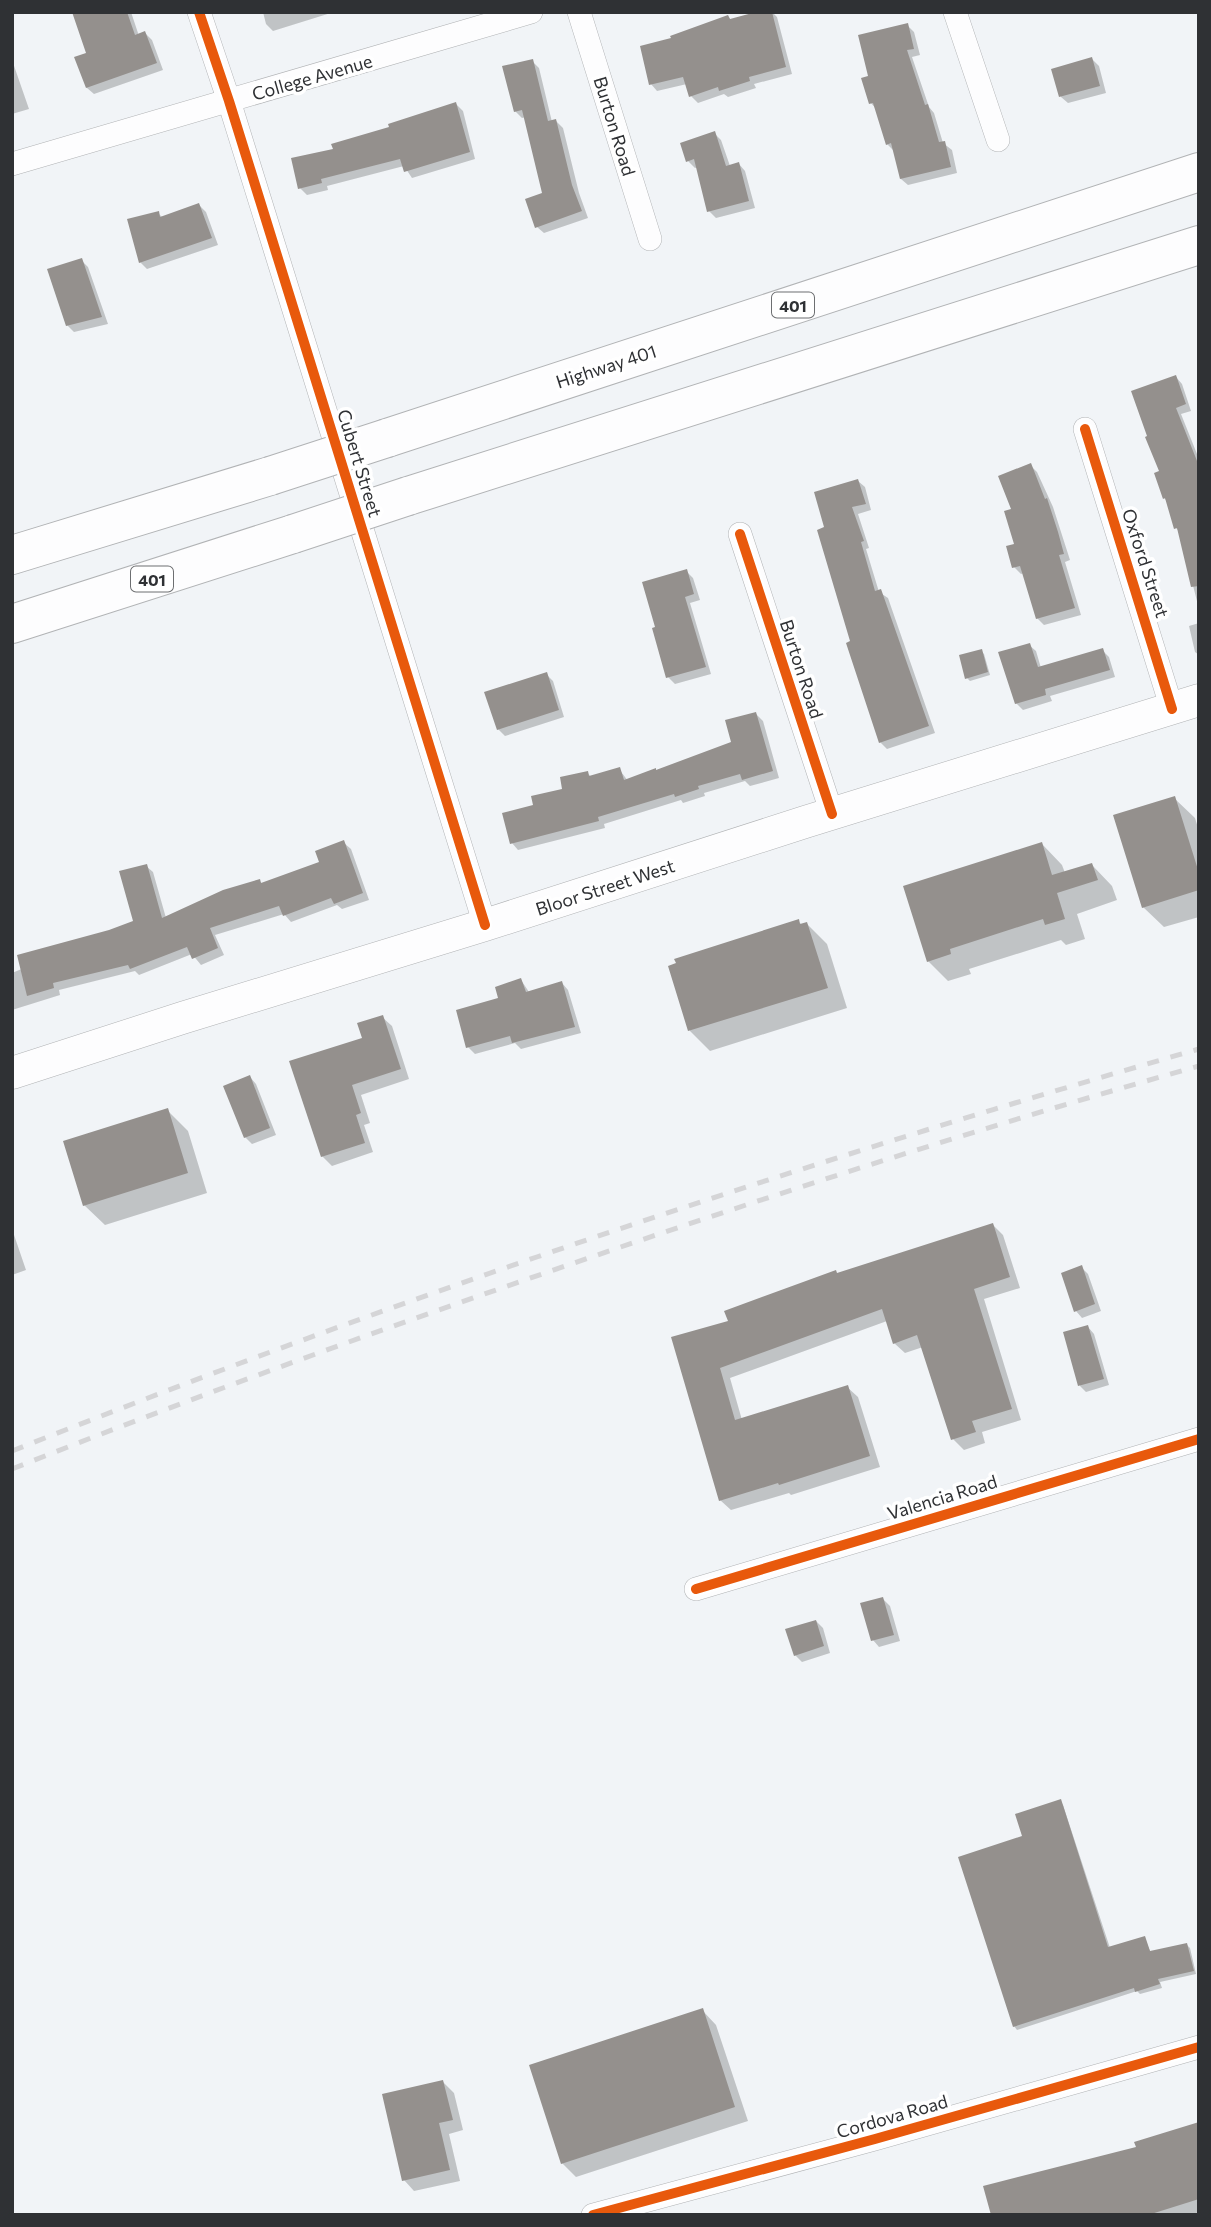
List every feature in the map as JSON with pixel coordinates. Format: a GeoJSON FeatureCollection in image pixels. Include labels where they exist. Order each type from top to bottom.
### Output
{"type":"FeatureCollection","features":[{"type":"Feature","properties":{"kind":"highway","name":"Highway 401"},"geometry":{"type":"LineString","coordinates":[[12,555],[270,476],[1199,172]]}},
{"type":"Feature","properties":{"kind":"highway","name":"401"},"geometry":{"type":"LineString","coordinates":[[12,624],[1199,244]]}},
{"type":"Feature","properties":{"kind":"main road","name":"Bloor Street West"},"geometry":{"type":"LineString","coordinates":[[12,1073],[1186,705]]}},
{"type":"Feature","properties":{"kind":"street","name":"Cubert Street"},"geometry":{"type":"LineString","coordinates":[[199,12],[485,925]]}},
{"type":"Feature","properties":{"kind":"street","name":"College Avenue"},"geometry":{"type":"LineString","coordinates":[[12,164],[531,12]]}},
{"type":"Feature","properties":{"kind":"street","name":"Burton Road"},"geometry":{"type":"LineString","coordinates":[[579,12],[650,239]]}},
{"type":"Feature","properties":{"kind":"street"},"geometry":{"type":"LineString","coordinates":[[956,12],[998,140]]}},
{"type":"Feature","properties":{"kind":"street","name":"Oxford Street"},"geometry":{"type":"LineString","coordinates":[[1085,429],[1186,705]]}},
{"type":"Feature","properties":{"kind":"street","name":"Burton Road"},"geometry":{"type":"LineString","coordinates":[[740,534],[832,814]]}},
{"type":"Feature","properties":{"kind":"street","name":"Valencia Road"},"geometry":{"type":"LineString","coordinates":[[696,1589],[1199,1439]]}},
{"type":"Feature","properties":{"kind":"street","name":"Cordova Road"},"geometry":{"type":"LineString","coordinates":[[593,2215],[1199,2047]]}},
{"type":"Feature","properties":{"kind":"building"},"geometry":{"type":"Polygon","coordinates":[[[72,12],[127,12],[135,35],[145,31],[157,63],[86,88],[74,57],[86,53],[72,12]]]}},
{"type":"Feature","properties":{"kind":"building"},"geometry":{"type":"Polygon","coordinates":[[[756,12],[772,12],[786,67],[749,77],[750,81],[719,91],[718,87],[689,97],[683,77],[649,85],[640,46],[671,38],[670,36],[728,15],[730,19],[756,12]]]}},
{"type":"Feature","properties":{"kind":"building"},"geometry":{"type":"Polygon","coordinates":[[[908,23],[914,49],[907,50],[939,142],[945,141],[951,167],[900,179],[891,143],[886,145],[873,103],[869,104],[861,78],[868,76],[858,35],[908,23]]]}},
{"type":"Feature","properties":{"kind":"building"},"geometry":{"type":"Polygon","coordinates":[[[1092,57],[1100,86],[1059,97],[1051,69],[1092,57]]]}},
{"type":"Feature","properties":{"kind":"building"},"geometry":{"type":"Polygon","coordinates":[[[533,59],[548,121],[556,119],[572,185],[582,211],[535,228],[525,199],[542,193],[522,110],[514,112],[502,66],[533,59]]]}},
{"type":"Feature","properties":{"kind":"building"},"geometry":{"type":"Polygon","coordinates":[[[456,102],[470,152],[404,172],[400,159],[321,179],[322,183],[298,189],[291,158],[333,149],[331,144],[389,127],[388,124],[456,102]]]}},
{"type":"Feature","properties":{"kind":"building"},"geometry":{"type":"Polygon","coordinates":[[[715,131],[726,166],[739,162],[749,201],[707,212],[694,159],[686,162],[680,143],[715,131]]]}},
{"type":"Feature","properties":{"kind":"building"},"geometry":{"type":"Polygon","coordinates":[[[199,203],[212,238],[139,263],[127,219],[159,211],[160,217],[199,203]]]}},
{"type":"Feature","properties":{"kind":"building"},"geometry":{"type":"Polygon","coordinates":[[[82,258],[102,317],[66,326],[47,269],[82,258]]]}},
{"type":"Feature","properties":{"kind":"building"},"geometry":{"type":"Polygon","coordinates":[[[1176,375],[1186,404],[1176,408],[1199,466],[1199,586],[1191,587],[1177,528],[1174,529],[1154,473],[1159,471],[1131,391],[1176,375]]]}},
{"type":"Feature","properties":{"kind":"building"},"geometry":{"type":"Polygon","coordinates":[[[1031,463],[1045,499],[1047,498],[1058,532],[1064,554],[1059,555],[1075,608],[1036,619],[1020,566],[1012,568],[1006,546],[1014,544],[1004,511],[1011,509],[998,476],[1031,463]]]}},
{"type":"Feature","properties":{"kind":"building"},"geometry":{"type":"Polygon","coordinates":[[[858,479],[866,504],[852,507],[864,541],[861,542],[875,591],[881,589],[929,726],[879,743],[846,643],[850,641],[817,530],[824,527],[814,492],[858,479]]]}},
{"type":"Feature","properties":{"kind":"building"},"geometry":{"type":"Polygon","coordinates":[[[687,569],[694,594],[685,597],[706,667],[666,678],[642,582],[687,569]]]}},
{"type":"Feature","properties":{"kind":"building"},"geometry":{"type":"Polygon","coordinates":[[[1030,643],[1038,667],[1103,648],[1110,670],[1045,689],[1046,695],[1015,704],[998,652],[1030,643]]]}},
{"type":"Feature","properties":{"kind":"building"},"geometry":{"type":"Polygon","coordinates":[[[982,649],[988,672],[965,679],[959,655],[982,649]]]}},
{"type":"Feature","properties":{"kind":"building"},"geometry":{"type":"Polygon","coordinates":[[[547,672],[559,710],[497,730],[484,692],[547,672]]]}},
{"type":"Feature","properties":{"kind":"building"},"geometry":{"type":"Polygon","coordinates":[[[756,712],[773,771],[742,780],[740,774],[698,786],[699,789],[675,797],[674,794],[598,817],[599,821],[510,844],[502,813],[533,805],[531,796],[562,789],[560,777],[588,771],[589,776],[620,767],[624,780],[656,770],[731,742],[725,720],[756,712]]]}},
{"type":"Feature","properties":{"kind":"building"},"geometry":{"type":"Polygon","coordinates":[[[1175,796],[1199,873],[1199,890],[1142,908],[1113,815],[1175,796]]]}},
{"type":"Feature","properties":{"kind":"building"},"geometry":{"type":"Polygon","coordinates":[[[344,840],[363,893],[334,904],[331,898],[283,916],[279,906],[210,928],[218,948],[192,959],[187,947],[130,969],[128,965],[53,983],[54,988],[27,996],[17,955],[133,921],[119,871],[147,864],[162,918],[223,890],[260,879],[261,883],[319,862],[315,851],[344,840]]]}},
{"type":"Feature","properties":{"kind":"building"},"geometry":{"type":"Polygon","coordinates":[[[1042,842],[1052,875],[1092,863],[1098,880],[1057,893],[1065,919],[1045,925],[1043,919],[950,949],[951,954],[927,962],[903,886],[1042,842]]]}},
{"type":"Feature","properties":{"kind":"building"},"geometry":{"type":"Polygon","coordinates":[[[799,919],[800,924],[807,922],[828,988],[688,1031],[668,966],[676,963],[674,959],[799,919]]]}},
{"type":"Feature","properties":{"kind":"building"},"geometry":{"type":"Polygon","coordinates":[[[521,978],[526,992],[562,981],[575,1027],[512,1043],[510,1036],[466,1048],[456,1010],[498,998],[495,987],[521,978]]]}},
{"type":"Feature","properties":{"kind":"building"},"geometry":{"type":"Polygon","coordinates":[[[383,1015],[401,1069],[352,1085],[361,1113],[356,1115],[365,1143],[321,1157],[289,1061],[362,1038],[357,1023],[383,1015]]]}},
{"type":"Feature","properties":{"kind":"building"},"geometry":{"type":"Polygon","coordinates":[[[250,1075],[270,1128],[244,1138],[223,1086],[250,1075]]]}},
{"type":"Feature","properties":{"kind":"building"},"geometry":{"type":"Polygon","coordinates":[[[168,1108],[188,1173],[83,1206],[63,1141],[168,1108]]]}},
{"type":"Feature","properties":{"kind":"building"},"geometry":{"type":"Polygon","coordinates":[[[993,1223],[1010,1277],[974,1289],[1012,1409],[972,1421],[976,1432],[951,1440],[917,1335],[893,1344],[882,1309],[720,1368],[735,1420],[848,1385],[870,1456],[719,1501],[671,1337],[728,1321],[724,1311],[836,1270],[837,1273],[993,1223]]]}},
{"type":"Feature","properties":{"kind":"building"},"geometry":{"type":"Polygon","coordinates":[[[1082,1265],[1095,1304],[1074,1312],[1061,1273],[1082,1265]]]}},
{"type":"Feature","properties":{"kind":"building"},"geometry":{"type":"Polygon","coordinates":[[[1088,1325],[1104,1379],[1078,1386],[1063,1332],[1088,1325]]]}},
{"type":"Feature","properties":{"kind":"building"},"geometry":{"type":"Polygon","coordinates":[[[883,1597],[894,1635],[871,1641],[860,1603],[883,1597]]]}},
{"type":"Feature","properties":{"kind":"building"},"geometry":{"type":"Polygon","coordinates":[[[816,1620],[824,1646],[794,1656],[785,1629],[816,1620]]]}},
{"type":"Feature","properties":{"kind":"building"},"geometry":{"type":"Polygon","coordinates":[[[1061,1799],[1108,1947],[1145,1936],[1150,1951],[1187,1943],[1194,1971],[1158,1979],[1160,1984],[1135,1992],[1134,1988],[1013,2027],[958,1857],[1022,1836],[1015,1814],[1061,1799]]]}},
{"type":"Feature","properties":{"kind":"building"},"geometry":{"type":"Polygon","coordinates":[[[703,2008],[735,2107],[561,2164],[529,2065],[703,2008]]]}},
{"type":"Feature","properties":{"kind":"building"},"geometry":{"type":"Polygon","coordinates":[[[443,2080],[453,2120],[439,2123],[450,2170],[402,2181],[382,2094],[443,2080]]]}},
{"type":"Feature","properties":{"kind":"building"},"geometry":{"type":"Polygon","coordinates":[[[1199,2122],[1199,2199],[1148,2215],[991,2215],[983,2186],[1136,2147],[1134,2142],[1199,2122]]]}},
{"type":"Feature","properties":{"kind":"railway"},"geometry":{"type":"LineString","coordinates":[[12,1451],[305,1339],[600,1235],[898,1139],[1199,1049]]}},
{"type":"Feature","properties":{"kind":"railway"},"geometry":{"type":"LineString","coordinates":[[12,1469],[292,1363],[651,1237],[963,1136],[1199,1066]]}},
{"type":"Feature","properties":{"kind":"cycle path"},"geometry":{"type":"LineString","coordinates":[[199,12],[485,925]]}},
{"type":"Feature","properties":{"kind":"cycle path"},"geometry":{"type":"LineString","coordinates":[[1085,429],[1172,709]]}},
{"type":"Feature","properties":{"kind":"cycle path"},"geometry":{"type":"LineString","coordinates":[[740,534],[832,814]]}},
{"type":"Feature","properties":{"kind":"cycle path"},"geometry":{"type":"LineString","coordinates":[[696,1589],[1199,1439]]}},
{"type":"Feature","properties":{"kind":"cycle path"},"geometry":{"type":"LineString","coordinates":[[593,2215],[1199,2047]]}}]}
